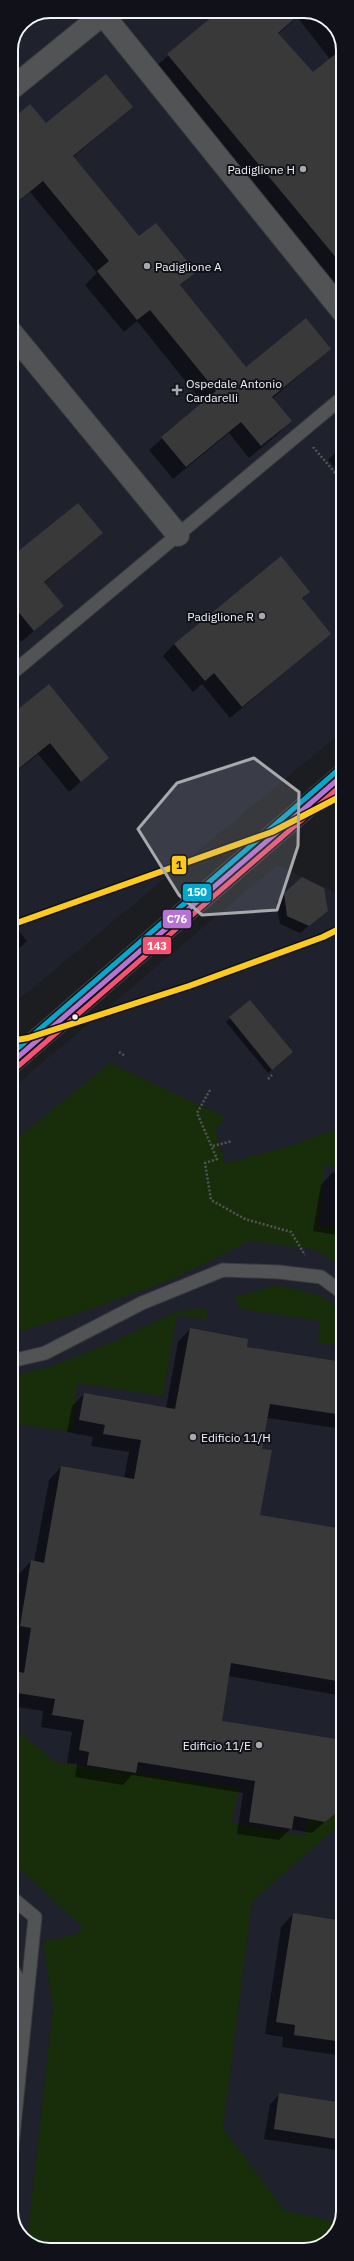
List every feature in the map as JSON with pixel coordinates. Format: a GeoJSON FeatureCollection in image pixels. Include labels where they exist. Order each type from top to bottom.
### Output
{"type":"FeatureCollection","features":[{"type":"Feature","properties":{"kind":"street"},"geometry":{"type":"LineString","coordinates":[[18,83],[96,18]]}},
{"type":"Feature","properties":{"kind":"street"},"geometry":{"type":"LineString","coordinates":[[108,18],[336,303]]}},
{"type":"Feature","properties":{"kind":"street"},"geometry":{"type":"LineString","coordinates":[[18,341],[178,535]]}},
{"type":"Feature","properties":{"kind":"street"},"geometry":{"type":"LineString","coordinates":[[18,1057],[336,785]]}},
{"type":"Feature","properties":{"kind":"lane"},"geometry":{"type":"LineString","coordinates":[[18,668],[336,403]]}},
{"type":"Feature","properties":{"kind":"lane"},"geometry":{"type":"LineString","coordinates":[[18,1359],[45,1353],[142,1304],[223,1270],[279,1272],[321,1278],[336,1288]]}},
{"type":"Feature","properties":{"kind":"lane"},"geometry":{"type":"LineString","coordinates":[[18,1903],[35,1916],[18,2087]]}},
{"type":"Feature","properties":{"kind":"lane"},"geometry":{"type":"LineString","coordinates":[[18,1979],[18,1994]]}},
{"type":"Feature","properties":{"kind":"path"},"geometry":{"type":"LineString","coordinates":[[301,432],[336,474]]}},
{"type":"Feature","properties":{"kind":"path"},"geometry":{"type":"LineString","coordinates":[[119,1052],[125,1056]]}},
{"type":"Feature","properties":{"kind":"path"},"geometry":{"type":"LineString","coordinates":[[268,1079],[272,1075]]}},
{"type":"Feature","properties":{"kind":"path"},"geometry":{"type":"LineString","coordinates":[[210,1090],[197,1114],[213,1146],[216,1159],[205,1163],[211,1200],[245,1219],[291,1232],[305,1254]]}},
{"type":"Feature","properties":{"kind":"path"},"geometry":{"type":"LineString","coordinates":[[213,1146],[232,1141]]}},
{"type":"Feature","properties":{"kind":"highlighted area"},"geometry":{"type":"Polygon","coordinates":[[[254,758],[299,792],[298,846],[277,910],[202,915],[179,895],[138,829],[177,783],[254,758]]]}},
{"type":"Feature","properties":{"kind":"shaded area","name":"Ospedale Antonio Cardarelli"},"geometry":{"type":"Polygon","coordinates":[[[50,18],[306,18],[322,23],[333,36],[336,46],[336,737],[18,1000],[18,50],[20,38],[23,32],[32,23],[38,20],[50,18]]]}},
{"type":"Feature","properties":{"kind":"shaded area"},"geometry":{"type":"Polygon","coordinates":[[[277,865],[336,893],[336,2211],[332,2227],[324,2236],[312,2242],[48,2243],[36,2240],[27,2234],[19,2219],[18,1083],[277,865]]]}},
{"type":"Feature","properties":{"kind":"green space"},"geometry":{"type":"Polygon","coordinates":[[[110,1063],[225,1117],[215,1129],[225,1164],[299,1143],[336,1129],[336,1167],[324,1166],[319,1226],[336,1229],[336,1263],[314,1249],[250,1241],[170,1280],[82,1312],[18,1332],[18,1137],[110,1063]]]}},
{"type":"Feature","properties":{"kind":"green space"},"geometry":{"type":"Polygon","coordinates":[[[277,1285],[319,1295],[336,1306],[336,1345],[318,1342],[320,1321],[241,1309],[234,1297],[277,1285]]]}},
{"type":"Feature","properties":{"kind":"green space"},"geometry":{"type":"Polygon","coordinates":[[[205,1308],[208,1319],[177,1315],[163,1396],[77,1383],[72,1432],[18,1424],[18,1374],[49,1367],[110,1343],[175,1312],[205,1308]]]}},
{"type":"Feature","properties":{"kind":"green space"},"geometry":{"type":"Polygon","coordinates":[[[18,1635],[22,1636],[18,1658],[18,1635]]]}},
{"type":"Feature","properties":{"kind":"green space"},"geometry":{"type":"Polygon","coordinates":[[[18,1731],[55,1762],[240,1788],[231,1823],[304,1836],[314,1793],[336,1796],[336,1828],[252,1901],[223,2128],[285,2211],[334,2221],[332,2227],[324,2236],[318,2240],[308,2243],[48,2243],[36,2240],[28,2235],[53,2007],[43,1942],[80,1933],[81,1926],[18,1867],[18,1731]]]}},
{"type":"Feature","properties":{"kind":"building","name":"Padiglione H"},"geometry":{"type":"Polygon","coordinates":[[[211,18],[295,18],[278,33],[313,72],[336,54],[336,258],[167,54],[211,18]]]}},
{"type":"Feature","properties":{"kind":"building","name":"Padiglione A"},"geometry":{"type":"Polygon","coordinates":[[[106,74],[133,107],[73,156],[139,236],[156,223],[196,272],[180,285],[246,367],[306,318],[331,349],[272,397],[292,421],[261,446],[241,422],[186,467],[161,437],[216,391],[150,310],[137,320],[97,271],[109,261],[43,181],[18,201],[18,114],[30,104],[46,123],[106,74]]]}},
{"type":"Feature","properties":{"kind":"building"},"geometry":{"type":"Polygon","coordinates":[[[78,503],[103,533],[44,582],[64,606],[34,631],[18,612],[18,551],[78,503]]]}},
{"type":"Feature","properties":{"kind":"building","name":"Padiglione R"},"geometry":{"type":"Polygon","coordinates":[[[281,556],[310,592],[302,598],[331,634],[242,707],[214,673],[205,681],[174,644],[281,556]]]}},
{"type":"Feature","properties":{"kind":"building"},"geometry":{"type":"Polygon","coordinates":[[[49,684],[109,758],[81,782],[50,743],[18,769],[18,709],[49,684]]]}},
{"type":"Feature","properties":{"kind":"building"},"geometry":{"type":"Polygon","coordinates":[[[302,877],[324,888],[328,911],[309,926],[287,916],[284,893],[302,877]]]}},
{"type":"Feature","properties":{"kind":"building"},"geometry":{"type":"Polygon","coordinates":[[[250,1000],[293,1052],[272,1070],[229,1017],[250,1000]]]}},
{"type":"Feature","properties":{"kind":"building"},"geometry":{"type":"Polygon","coordinates":[[[190,1328],[248,1339],[247,1347],[336,1361],[336,1414],[270,1404],[262,1449],[272,1450],[260,1515],[336,1528],[336,1681],[231,1663],[222,1721],[336,1739],[336,1813],[325,1822],[294,1816],[292,1829],[249,1822],[255,1781],[138,1762],[136,1773],[87,1765],[89,1752],[79,1750],[84,1720],[52,1715],[55,1699],[18,1693],[18,1672],[24,1673],[31,1628],[20,1626],[31,1560],[44,1563],[61,1466],[134,1479],[141,1440],[103,1434],[105,1425],[79,1420],[84,1393],[175,1409],[190,1328]]]}},
{"type":"Feature","properties":{"kind":"building"},"geometry":{"type":"Polygon","coordinates":[[[293,1913],[336,1920],[336,2041],[294,2035],[295,2025],[276,2022],[293,1913]]]}},
{"type":"Feature","properties":{"kind":"building"},"geometry":{"type":"Polygon","coordinates":[[[279,2093],[336,2102],[336,2139],[274,2129],[279,2093]]]}},
{"type":"Feature","properties":{"kind":"transit line","name":"150"},"geometry":{"type":"LineString","coordinates":[[18,1048],[336,772]]}},
{"type":"Feature","properties":{"kind":"transit line","name":"C76"},"geometry":{"type":"LineString","coordinates":[[18,1057],[336,781]]}},
{"type":"Feature","properties":{"kind":"transit line","name":"143"},"geometry":{"type":"LineString","coordinates":[[18,1066],[336,790]]}},
{"type":"Feature","properties":{"kind":"transit line","name":"1"},"geometry":{"type":"LineString","coordinates":[[18,923],[272,832],[336,799]]}},
{"type":"Feature","properties":{"kind":"transit line","name":"1"},"geometry":{"type":"LineString","coordinates":[[18,1040],[28,1038],[189,986],[323,937],[336,930]]}},
{"type":"Feature","properties":{"kind":"place","name":"Padiglione H"},"geometry":{"type":"Point","coordinates":[303,169]}},
{"type":"Feature","properties":{"kind":"place","name":"Padiglione A"},"geometry":{"type":"Point","coordinates":[147,266]}},
{"type":"Feature","properties":{"kind":"place","name":"Ospedale Antonio Cardarelli"},"geometry":{"type":"Point","coordinates":[177,390]}},
{"type":"Feature","properties":{"kind":"place","name":"Padiglione R"},"geometry":{"type":"Point","coordinates":[262,616]}},
{"type":"Feature","properties":{"kind":"place","name":"Edificio 11/H"},"geometry":{"type":"Point","coordinates":[193,1437]}},
{"type":"Feature","properties":{"kind":"place","name":"Edificio 11/E"},"geometry":{"type":"Point","coordinates":[259,1745]}}]}
